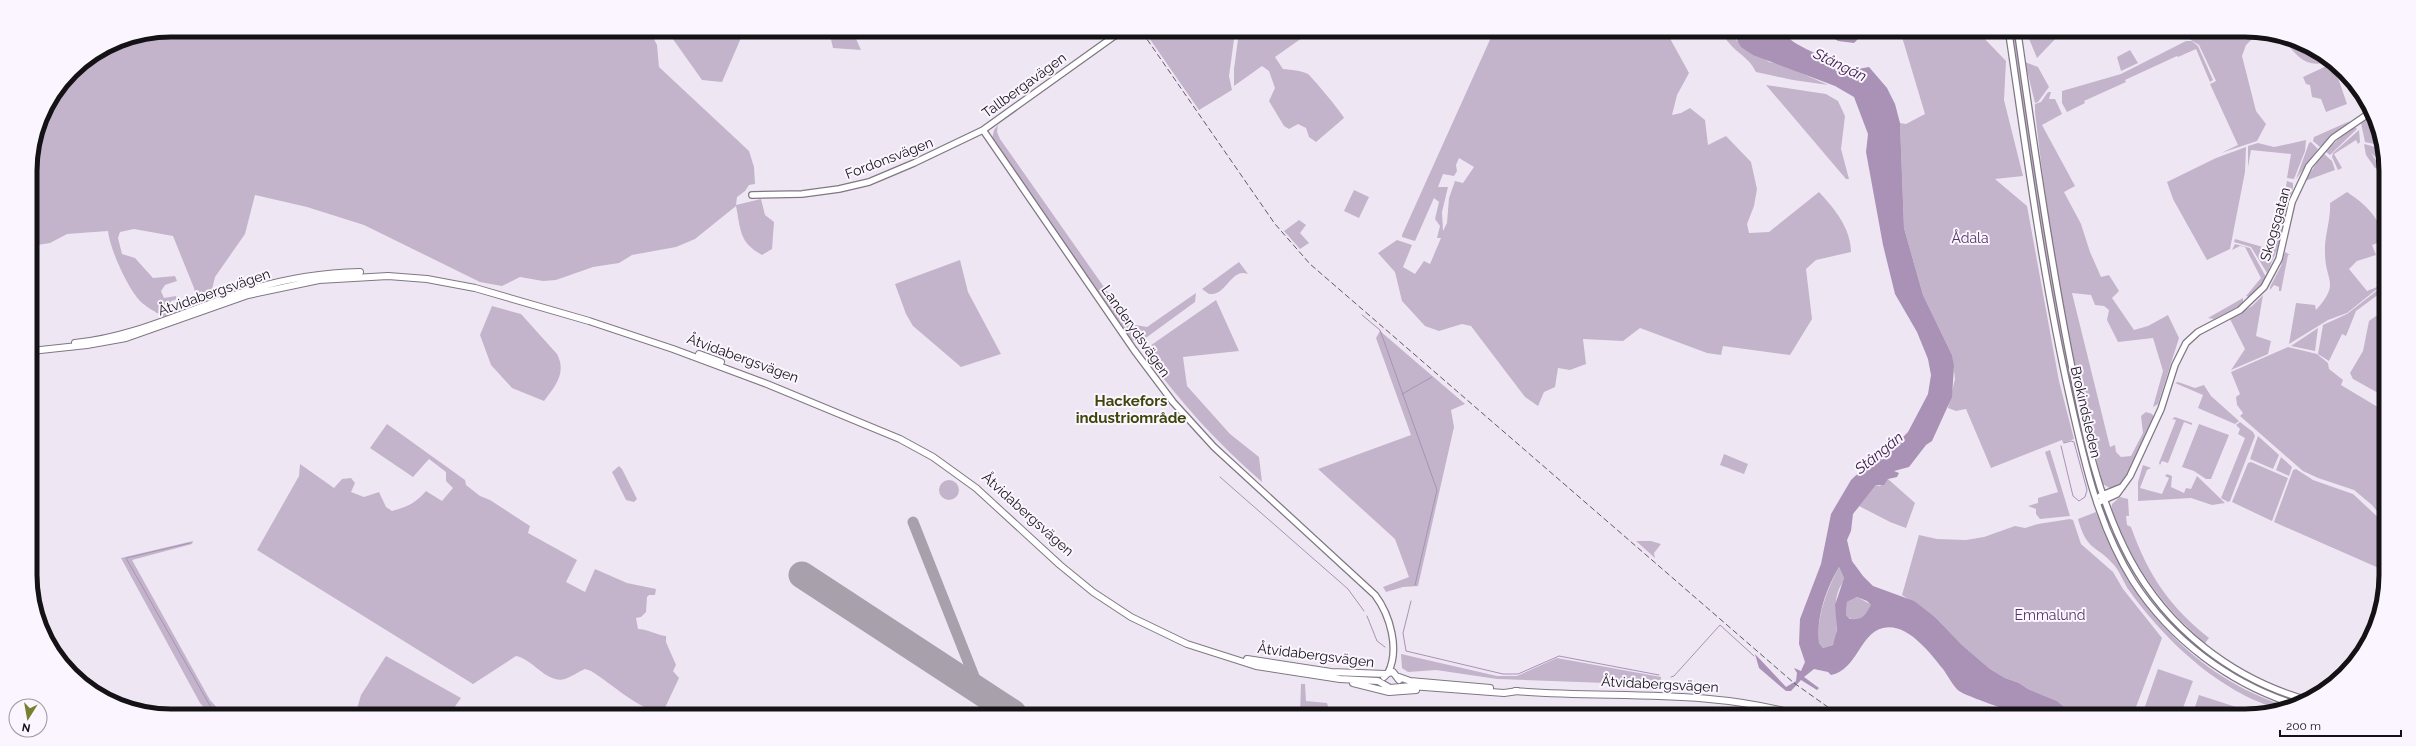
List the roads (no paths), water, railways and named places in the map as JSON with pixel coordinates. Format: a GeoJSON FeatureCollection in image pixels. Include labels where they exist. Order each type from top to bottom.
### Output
{"type":"FeatureCollection","features":[{"type":"Feature","properties":{"kind":"main road","name":"Åtvidabergsvägen"},"geometry":{"type":"LineString","coordinates":[[37,346],[82,342],[125,333],[163,322],[246,291],[311,276],[388,272],[428,275],[468,282],[590,318],[703,356],[821,400],[901,435],[951,464],[974,481],[1063,562],[1095,588],[1133,613],[1189,640],[1257,661],[1331,672],[1387,674]]}},
{"type":"Feature","properties":{"kind":"main road","name":"Åtvidabergsvägen"},"geometry":{"type":"LineString","coordinates":[[37,350],[87,346],[126,338],[248,295],[319,280],[388,276],[427,279],[475,288],[588,321],[680,352],[789,392],[894,436],[933,457],[962,476],[993,502],[1078,580],[1131,616],[1167,635],[1222,656],[1256,666],[1340,679],[1378,681],[1385,684]]}},
{"type":"Feature","properties":{"kind":"main road"},"geometry":{"type":"LineString","coordinates":[[1387,674],[1398,676],[1396,686],[1390,688],[1385,684],[1384,678],[1387,674]]}},
{"type":"Feature","properties":{"kind":"main road","name":"Åtvidabergsvägen"},"geometry":{"type":"LineString","coordinates":[[1398,676],[1410,681],[1518,691],[1713,698],[1749,703],[1774,709]]}},
{"type":"Feature","properties":{"kind":"main road","name":"Åtvidabergsvägen"},"geometry":{"type":"LineString","coordinates":[[1340,679],[1389,692],[1434,689]]}},
{"type":"Feature","properties":{"kind":"main road","name":"Åtvidabergsvägen"},"geometry":{"type":"LineString","coordinates":[[1396,686],[1504,693],[1518,691]]}},
{"type":"Feature","properties":{"kind":"street","name":"Tallbergavägen"},"geometry":{"type":"LineString","coordinates":[[982,130],[1113,37]]}},
{"type":"Feature","properties":{"kind":"street","name":"Brokindsleden"},"geometry":{"type":"LineString","coordinates":[[2009,37],[2040,240],[2057,336],[2081,449],[2096,501],[2122,561],[2149,603],[2168,625],[2202,656],[2229,675],[2266,694],[2288,702]]}},
{"type":"Feature","properties":{"kind":"street","name":"Brokindsleden"},"geometry":{"type":"LineString","coordinates":[[2018,37],[2042,201],[2060,307],[2087,441],[2100,486],[2118,534],[2141,578],[2154,596],[2188,634],[2215,656],[2250,678],[2299,697]]}},
{"type":"Feature","properties":{"kind":"street","name":"Skogsgatan"},"geometry":{"type":"LineString","coordinates":[[2096,501],[2117,494],[2124,486],[2159,412],[2175,365],[2186,343],[2198,332],[2240,310],[2264,287],[2281,254],[2290,206],[2304,174],[2319,151],[2348,125],[2366,115]]}},
{"type":"Feature","properties":{"kind":"street","name":"Fordonsvägen"},"geometry":{"type":"LineString","coordinates":[[752,195],[819,193],[855,186],[917,161],[982,130]]}},
{"type":"Feature","properties":{"kind":"street","name":"Landerydsvägen"},"geometry":{"type":"LineString","coordinates":[[982,130],[1145,366],[1173,402],[1214,447],[1375,595],[1388,620],[1392,653],[1398,676]]}},
{"type":"Feature","properties":{"kind":"street"},"geometry":{"type":"LineString","coordinates":[[2100,486],[2106,490],[2115,490]]}},
{"type":"Feature","properties":{"kind":"street","name":"Skogsgatan"},"geometry":{"type":"LineString","coordinates":[[2104,498],[2115,490],[2124,486]]}},
{"type":"Feature","properties":{"kind":"street","name":"Landerydsvägen"},"geometry":{"type":"LineString","coordinates":[[1387,674],[1392,653]]}},
{"type":"Feature","properties":{"kind":"water","name":"Stångån"},"geometry":{"type":"Polygon","coordinates":[[[1736,37],[1788,37],[1806,49],[1853,70],[1869,67],[1887,88],[1895,104],[1900,123],[1904,228],[1923,295],[1952,355],[1954,366],[1952,397],[1932,441],[1926,445],[1909,467],[1894,471],[1899,473],[1897,477],[1888,479],[1884,485],[1876,485],[1853,514],[1851,531],[1847,540],[1852,561],[1863,576],[1873,586],[1914,601],[1935,617],[1962,645],[1990,669],[2028,689],[2057,701],[2067,709],[2005,709],[1963,693],[1957,689],[1938,662],[1925,647],[1909,634],[1892,627],[1875,631],[1863,644],[1853,659],[1840,672],[1831,675],[1828,672],[1814,669],[1804,677],[1819,688],[1817,690],[1801,680],[1791,691],[1786,691],[1759,668],[1755,654],[1786,687],[1796,681],[1797,673],[1794,668],[1801,671],[1805,662],[1799,644],[1800,619],[1821,564],[1831,514],[1851,480],[1872,460],[1895,445],[1908,432],[1928,394],[1931,375],[1928,359],[1917,332],[1895,294],[1883,245],[1866,152],[1868,134],[1854,97],[1835,86],[1753,55],[1741,47],[1736,37]],[[1839,567],[1830,584],[1823,604],[1818,633],[1819,643],[1823,648],[1833,645],[1837,630],[1835,605],[1844,578],[1839,567]],[[1857,597],[1847,602],[1846,615],[1850,619],[1861,618],[1871,605],[1867,601],[1857,597]]]}},
{"type":"Feature","properties":{"kind":"water"},"geometry":{"type":"Polygon","coordinates":[[[1832,37],[1856,37],[1858,39],[1854,43],[1838,41],[1832,37]]]}},
{"type":"Feature","properties":{"kind":"waterway"},"geometry":{"type":"LineString","coordinates":[[1362,315],[1380,330],[1437,490],[1415,585]]}},
{"type":"Feature","properties":{"kind":"waterway"},"geometry":{"type":"LineString","coordinates":[[1402,394],[1432,377]]}},
{"type":"Feature","properties":{"kind":"waterway"},"geometry":{"type":"LineString","coordinates":[[2061,446],[2073,496],[2079,501],[2085,497],[2087,490],[2074,442],[2071,441],[2064,443]]}},
{"type":"Feature","properties":{"kind":"waterway"},"geometry":{"type":"LineString","coordinates":[[1220,477],[1348,589],[1364,611]]}},
{"type":"Feature","properties":{"kind":"waterway"},"geometry":{"type":"LineString","coordinates":[[190,543],[126,558],[212,709]]}},
{"type":"Feature","properties":{"kind":"waterway"},"geometry":{"type":"LineString","coordinates":[[1411,601],[1403,633],[1406,651],[1503,674],[1518,674],[1559,656],[1659,675]]}},
{"type":"Feature","properties":{"kind":"waterway"},"geometry":{"type":"LineString","coordinates":[[1367,616],[1377,641],[1385,647]]}},
{"type":"Feature","properties":{"kind":"waterway"},"geometry":{"type":"LineString","coordinates":[[1671,677],[1674,676],[1720,625],[1754,656]]}},
{"type":"Feature","properties":{"kind":"railway"},"geometry":{"type":"LineString","coordinates":[[1145,37],[1275,224],[1310,264],[1794,683],[1831,709]]}},
{"type":"Feature","properties":{"kind":"district","name":"Hackefors industriområde"},"geometry":{"type":"Point","coordinates":[1131,410]}},
{"type":"Feature","properties":{"kind":"park label","name":"Ådala"},"geometry":{"type":"Point","coordinates":[1970,238]}},
{"type":"Feature","properties":{"kind":"park label","name":"Emmalund"},"geometry":{"type":"Point","coordinates":[2050,615]}}]}
